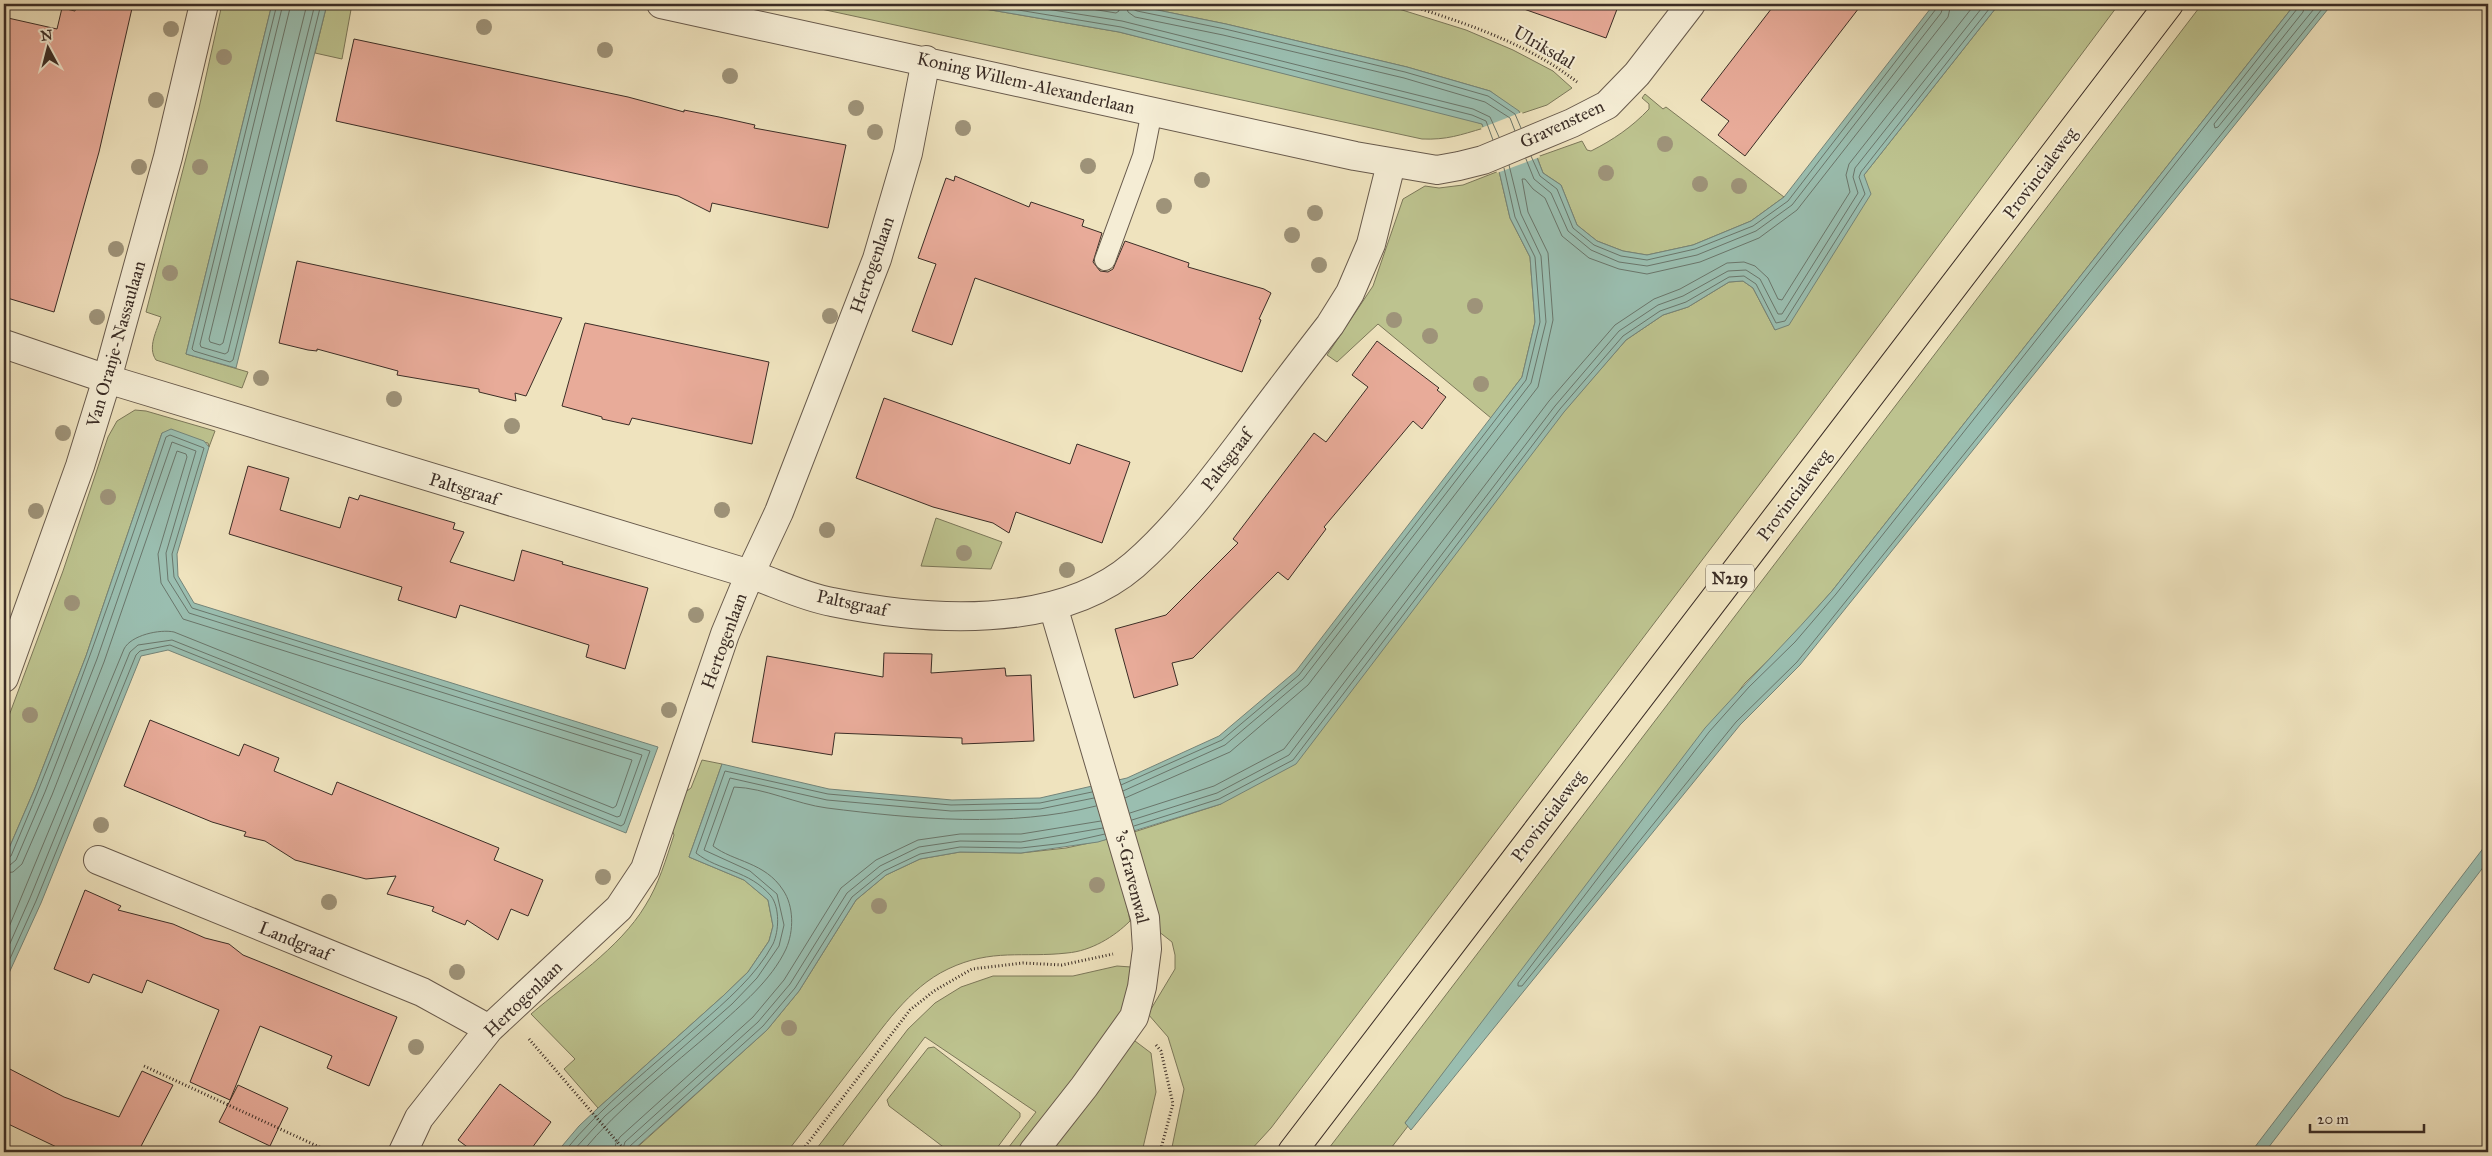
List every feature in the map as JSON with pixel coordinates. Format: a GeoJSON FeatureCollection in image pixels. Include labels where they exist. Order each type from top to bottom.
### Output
{"type":"FeatureCollection","features":[{"type":"Feature","properties":{"kind":"main road","name":"Provincialeweg"},"geometry":{"type":"LineString","coordinates":[[1292,1152],[2169,4]]}},
{"type":"Feature","properties":{"kind":"street","name":"Van Oranje-Nassaulaan"},"geometry":{"type":"LineString","coordinates":[[4,678],[80,466],[107,379],[168,157],[204,4]]}},
{"type":"Feature","properties":{"kind":"street","name":"Koning Willem-Alexanderlaan"},"geometry":{"type":"LineString","coordinates":[[661,4],[926,60],[1391,164]]}},
{"type":"Feature","properties":{"kind":"street","name":"Gravensteen"},"geometry":{"type":"LineString","coordinates":[[1391,164],[1437,170],[1483,160],[1541,136],[1607,105],[1637,74],[1692,4]]}},
{"type":"Feature","properties":{"kind":"street","name":"Hertogenlaan"},"geometry":{"type":"LineString","coordinates":[[403,1152],[419,1118],[497,1021],[619,908],[645,869],[725,634],[779,512],[877,259],[908,153],[926,60]]}},
{"type":"Feature","properties":{"kind":"street","name":"Paltsgraaf"},"geometry":{"type":"LineString","coordinates":[[4,344],[107,379],[750,574],[830,602],[910,614],[1012,615],[1053,606],[1097,590],[1133,566],[1186,514],[1330,325],[1350,293],[1371,244],[1391,164]]}},
{"type":"Feature","properties":{"kind":"street","name":"'s-Gravenwal"},"geometry":{"type":"LineString","coordinates":[[1033,1152],[1084,1087],[1134,1017],[1142,987],[1146,949],[1145,918],[1053,606]]}},
{"type":"Feature","properties":{"kind":"street","name":"Landgraaf"},"geometry":{"type":"LineString","coordinates":[[98,860],[497,1021]]}},
{"type":"Feature","properties":{"kind":"lane"},"geometry":{"type":"LineString","coordinates":[[1105,260],[1143,156],[1152,111]]}},
{"type":"Feature","properties":{"kind":"path"},"geometry":{"type":"LineString","coordinates":[[4,14],[7,4]]}},
{"type":"Feature","properties":{"kind":"path","name":"Ulriksdal"},"geometry":{"type":"LineString","coordinates":[[1405,4],[1501,38],[1560,69],[1607,105]]}},
{"type":"Feature","properties":{"kind":"path"},"geometry":{"type":"LineString","coordinates":[[800,1152],[910,1010],[934,991],[972,970],[1023,963],[1062,965],[1118,953],[1145,918]]}},
{"type":"Feature","properties":{"kind":"path"},"geometry":{"type":"LineString","coordinates":[[497,1021],[587,1105],[626,1152]]}},
{"type":"Feature","properties":{"kind":"path"},"geometry":{"type":"LineString","coordinates":[[1130,1022],[1148,1034],[1161,1052],[1171,1095],[1173,1104],[1160,1152]]}},
{"type":"Feature","properties":{"kind":"path"},"geometry":{"type":"LineString","coordinates":[[144,1066],[330,1152]]}},
{"type":"Feature","properties":{"kind":"green space"},"geometry":{"type":"Polygon","coordinates":[[[222,4],[272,4],[186,354],[248,372],[242,388],[156,360],[152,350],[155,333],[161,317],[146,312],[199,108],[222,4]]]}},
{"type":"Feature","properties":{"kind":"green space"},"geometry":{"type":"Polygon","coordinates":[[[327,4],[352,4],[342,59],[315,53],[327,4]]]}},
{"type":"Feature","properties":{"kind":"green space"},"geometry":{"type":"Polygon","coordinates":[[[798,4],[956,4],[1119,32],[1471,120],[1482,124],[1484,128],[1446,138],[1422,139],[798,4]]]}},
{"type":"Feature","properties":{"kind":"green space"},"geometry":{"type":"Polygon","coordinates":[[[1128,4],[1383,4],[1466,30],[1513,50],[1553,71],[1572,88],[1547,105],[1520,114],[1490,91],[1407,67],[1226,24],[1128,4]]]}},
{"type":"Feature","properties":{"kind":"green space"},"geometry":{"type":"Polygon","coordinates":[[[1999,4],[2119,4],[1797,435],[1271,1128],[1249,1152],[1171,1152],[1184,1089],[1168,1037],[1148,1014],[1175,969],[1175,955],[1172,942],[1158,931],[1134,832],[1221,804],[1626,340],[1663,315],[1688,307],[1729,282],[1743,281],[1753,288],[1775,330],[1864,175],[1999,4]]]}},
{"type":"Feature","properties":{"kind":"green space"},"geometry":{"type":"Polygon","coordinates":[[[2202,4],[2295,4],[1832,591],[1791,638],[1745,683],[1405,1123],[1408,1126],[1388,1152],[1326,1152],[2202,4]]]}},
{"type":"Feature","properties":{"kind":"green space"},"geometry":{"type":"Polygon","coordinates":[[[1645,94],[1663,109],[1666,107],[1784,197],[1751,221],[1693,245],[1647,255],[1623,251],[1597,241],[1577,225],[1561,185],[1543,173],[1537,157],[1582,141],[1587,150],[1591,151],[1607,142],[1622,133],[1649,109],[1649,104],[1642,98],[1645,94]]]}},
{"type":"Feature","properties":{"kind":"green space"},"geometry":{"type":"Polygon","coordinates":[[[1499,171],[1510,218],[1530,257],[1535,322],[1522,377],[1491,418],[1378,324],[1337,362],[1327,355],[1373,286],[1403,199],[1425,186],[1439,188],[1463,185],[1499,171]]]}},
{"type":"Feature","properties":{"kind":"green space"},"geometry":{"type":"Polygon","coordinates":[[[135,410],[146,411],[215,431],[209,447],[208,443],[162,433],[86,656],[35,788],[4,860],[4,729],[63,571],[108,437],[117,421],[135,410]]]}},
{"type":"Feature","properties":{"kind":"green space"},"geometry":{"type":"Polygon","coordinates":[[[936,518],[1002,542],[991,569],[921,566],[936,518]]]}},
{"type":"Feature","properties":{"kind":"green space"},"geometry":{"type":"Polygon","coordinates":[[[702,760],[722,764],[689,857],[744,880],[768,900],[773,926],[769,941],[748,972],[598,1108],[564,1069],[575,1059],[531,1014],[608,950],[622,936],[645,906],[658,880],[674,835],[670,824],[681,795],[691,788],[702,760]]]}},
{"type":"Feature","properties":{"kind":"green space"},"geometry":{"type":"Polygon","coordinates":[[[1108,839],[1130,921],[1109,938],[1076,952],[979,958],[964,962],[934,977],[908,998],[897,1010],[787,1152],[632,1152],[767,1030],[799,991],[856,900],[886,875],[920,859],[960,852],[1021,853],[1066,848],[1108,839]]]}},
{"type":"Feature","properties":{"kind":"green space"},"geometry":{"type":"Polygon","coordinates":[[[1117,966],[1131,967],[1125,1011],[1018,1152],[1005,1152],[1036,1112],[925,1037],[838,1152],[814,1152],[908,1029],[935,1003],[961,987],[993,976],[1073,976],[1117,966]]]}},
{"type":"Feature","properties":{"kind":"green space"},"geometry":{"type":"Polygon","coordinates":[[[1131,1038],[1151,1053],[1156,1092],[1142,1152],[1044,1152],[1131,1038]]]}},
{"type":"Feature","properties":{"kind":"green space"},"geometry":{"type":"Polygon","coordinates":[[[934,1047],[1020,1113],[1020,1117],[994,1152],[950,1152],[889,1106],[887,1100],[928,1048],[934,1047]]]}},
{"type":"Feature","properties":{"kind":"water"},"geometry":{"type":"Polygon","coordinates":[[[272,4],[327,4],[236,368],[186,354],[272,4]]]}},
{"type":"Feature","properties":{"kind":"water"},"geometry":{"type":"Polygon","coordinates":[[[956,4],[1128,4],[1226,24],[1407,67],[1490,91],[1519,111],[1543,173],[1561,185],[1577,225],[1597,241],[1623,251],[1647,255],[1693,245],[1751,221],[1784,197],[1934,4],[1999,4],[1864,175],[1871,194],[1789,325],[1775,330],[1753,288],[1743,281],[1729,282],[1688,307],[1663,315],[1626,340],[1564,412],[1296,764],[1221,804],[1098,842],[1021,853],[960,852],[920,859],[886,875],[856,900],[799,991],[767,1030],[631,1152],[557,1152],[579,1126],[598,1108],[748,972],[769,941],[773,926],[768,900],[744,880],[689,857],[722,764],[829,789],[952,800],[1040,798],[1127,778],[1219,736],[1296,671],[1522,377],[1535,322],[1530,257],[1510,218],[1499,171],[1482,124],[1119,32],[956,4]]]}},
{"type":"Feature","properties":{"kind":"water"},"geometry":{"type":"Polygon","coordinates":[[[2295,4],[2332,4],[1800,665],[1740,725],[1411,1130],[1405,1123],[1705,728],[1832,591],[2295,4]]]}},
{"type":"Feature","properties":{"kind":"water"},"geometry":{"type":"Polygon","coordinates":[[[171,429],[204,441],[209,447],[177,554],[178,576],[194,603],[658,747],[626,833],[168,650],[141,656],[41,903],[4,984],[4,860],[35,788],[86,656],[162,433],[171,429]]]}},
{"type":"Feature","properties":{"kind":"water"},"geometry":{"type":"Polygon","coordinates":[[[2488,842],[2488,861],[2265,1152],[2251,1152],[2488,842]]]}},
{"type":"Feature","properties":{"kind":"pier"},"geometry":{"type":"Polygon","coordinates":[[[1522,112],[1540,157],[1497,173],[1481,128],[1522,112]]]}},
{"type":"Feature","properties":{"kind":"building"},"geometry":{"type":"Polygon","coordinates":[[[77,4],[133,4],[99,152],[54,312],[4,297],[4,38],[8,18],[57,29],[62,8],[75,11],[77,4]]]}},
{"type":"Feature","properties":{"kind":"building"},"geometry":{"type":"Polygon","coordinates":[[[1521,4],[1619,4],[1606,38],[1521,8],[1521,4]]]}},
{"type":"Feature","properties":{"kind":"building"},"geometry":{"type":"Polygon","coordinates":[[[1775,4],[1862,4],[1745,156],[1718,135],[1729,121],[1701,100],[1775,4]]]}},
{"type":"Feature","properties":{"kind":"building"},"geometry":{"type":"Polygon","coordinates":[[[354,39],[628,97],[684,112],[684,110],[755,125],[754,128],[846,145],[828,228],[712,203],[710,212],[678,196],[336,121],[354,39]]]}},
{"type":"Feature","properties":{"kind":"building"},"geometry":{"type":"Polygon","coordinates":[[[955,176],[1029,207],[1031,202],[1084,220],[1082,226],[1102,233],[1093,262],[1100,271],[1108,272],[1113,269],[1125,241],[1189,263],[1188,267],[1264,289],[1271,293],[1259,319],[1261,320],[1242,372],[975,278],[952,345],[912,331],[936,264],[918,258],[946,178],[954,181],[955,176]]]}},
{"type":"Feature","properties":{"kind":"building"},"geometry":{"type":"Polygon","coordinates":[[[297,261],[562,318],[526,396],[515,393],[516,401],[479,392],[479,389],[397,375],[398,371],[317,349],[317,351],[308,350],[279,343],[297,261]]]}},
{"type":"Feature","properties":{"kind":"building"},"geometry":{"type":"Polygon","coordinates":[[[585,323],[769,362],[752,444],[632,418],[629,425],[602,419],[602,417],[562,406],[585,323]]]}},
{"type":"Feature","properties":{"kind":"building"},"geometry":{"type":"Polygon","coordinates":[[[1377,341],[1439,388],[1437,390],[1446,397],[1422,429],[1413,421],[1324,527],[1326,529],[1288,580],[1278,572],[1193,658],[1172,663],[1178,685],[1134,698],[1115,629],[1166,615],[1238,543],[1233,539],[1314,433],[1326,442],[1368,387],[1352,375],[1377,341]]]}},
{"type":"Feature","properties":{"kind":"building"},"geometry":{"type":"Polygon","coordinates":[[[884,398],[1070,464],[1077,444],[1130,462],[1102,543],[1016,512],[1009,533],[993,523],[933,507],[856,478],[884,398]]]}},
{"type":"Feature","properties":{"kind":"building"},"geometry":{"type":"Polygon","coordinates":[[[248,466],[289,478],[280,510],[340,528],[349,497],[358,500],[360,495],[455,523],[453,529],[464,532],[450,562],[514,581],[522,550],[563,562],[562,564],[648,588],[625,669],[586,657],[589,645],[460,605],[456,618],[398,600],[402,587],[229,534],[248,466]]]}},
{"type":"Feature","properties":{"kind":"building"},"geometry":{"type":"Polygon","coordinates":[[[884,653],[932,654],[931,673],[1005,668],[1006,676],[1031,675],[1034,741],[962,744],[962,738],[835,733],[832,755],[752,742],[767,656],[883,677],[884,653]]]}},
{"type":"Feature","properties":{"kind":"building"},"geometry":{"type":"Polygon","coordinates":[[[150,720],[239,756],[244,744],[279,758],[274,771],[332,795],[337,782],[499,848],[494,860],[543,880],[528,916],[511,909],[498,940],[467,920],[465,925],[432,911],[434,907],[387,894],[396,876],[366,879],[295,860],[265,841],[244,836],[246,832],[212,822],[124,786],[150,720]]]}},
{"type":"Feature","properties":{"kind":"building"},"geometry":{"type":"Polygon","coordinates":[[[85,890],[121,906],[118,910],[173,924],[205,938],[229,944],[243,955],[397,1017],[369,1086],[327,1068],[332,1056],[260,1026],[230,1100],[190,1082],[219,1010],[147,980],[142,993],[93,974],[89,983],[54,969],[85,890]]]}},
{"type":"Feature","properties":{"kind":"building"},"geometry":{"type":"Polygon","coordinates":[[[4,1066],[64,1097],[119,1117],[142,1071],[173,1085],[138,1152],[67,1152],[4,1122],[4,1066]]]}},
{"type":"Feature","properties":{"kind":"building"},"geometry":{"type":"Polygon","coordinates":[[[500,1084],[551,1122],[529,1152],[474,1152],[458,1140],[500,1084]]]}},
{"type":"Feature","properties":{"kind":"building"},"geometry":{"type":"Polygon","coordinates":[[[238,1085],[288,1108],[270,1146],[219,1122],[238,1085]]]}}]}
